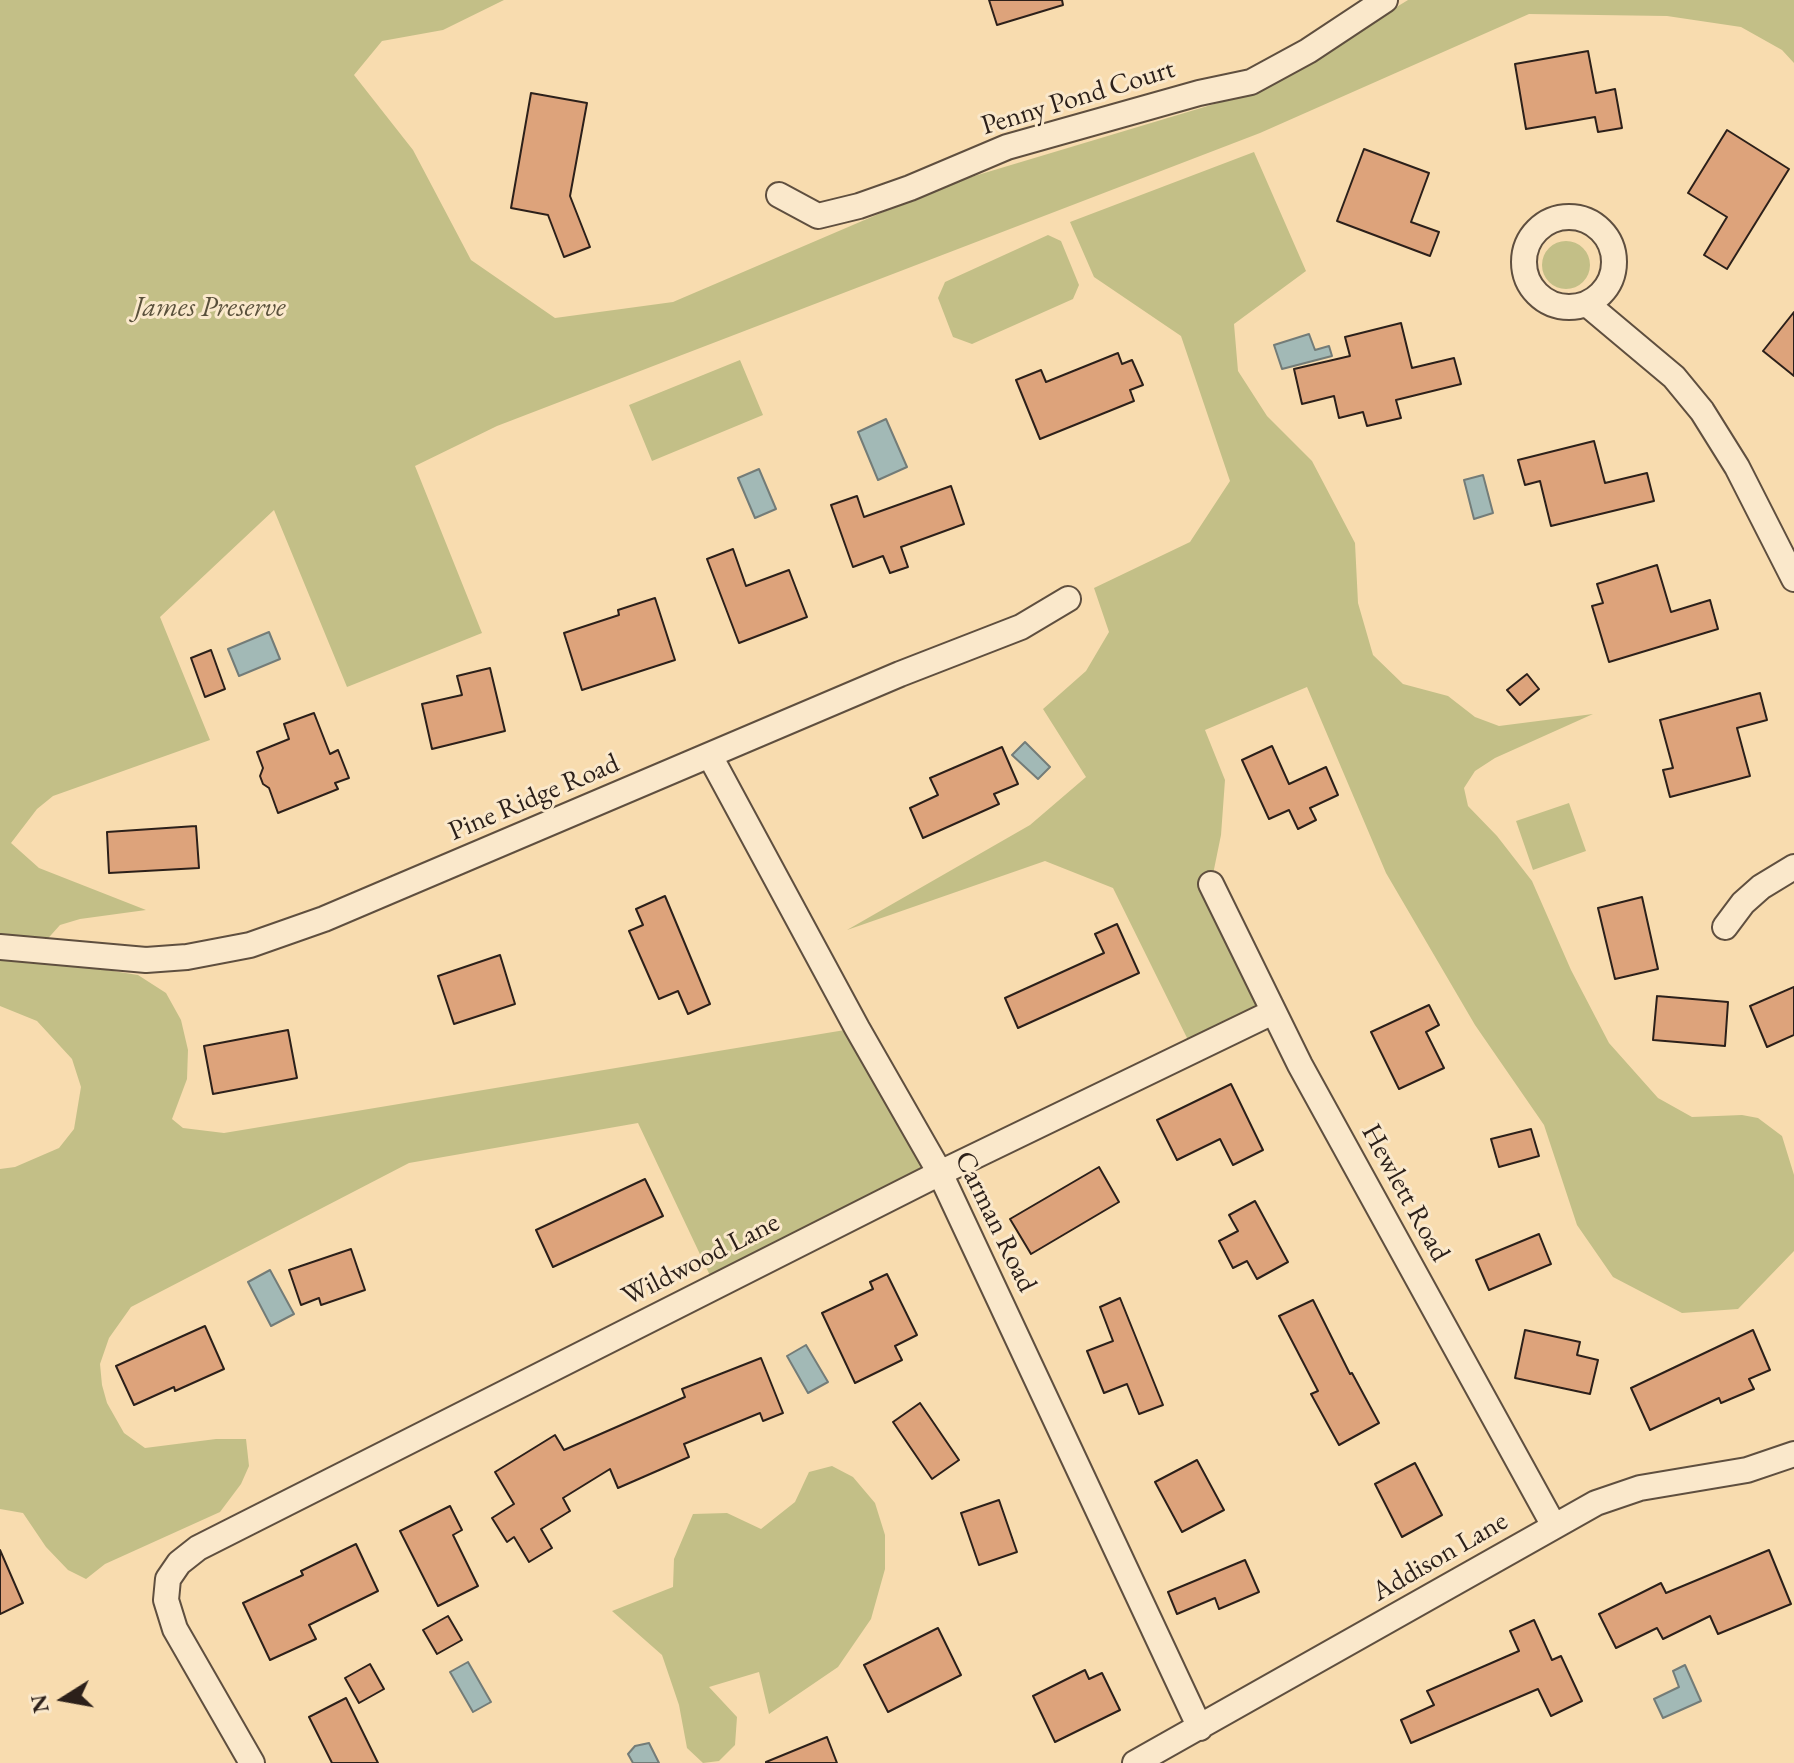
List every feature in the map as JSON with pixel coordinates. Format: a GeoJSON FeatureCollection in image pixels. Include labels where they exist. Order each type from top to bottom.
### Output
{"type":"FeatureCollection","features":[{"type":"Feature","properties":{"kind":"street","name":"Penny Pond Court"},"geometry":{"type":"LineString","coordinates":[[779,195],[818,216],[910,188],[1007,147],[1199,93],[1251,82],[1308,51],[1385,0]]}},
{"type":"Feature","properties":{"kind":"street"},"geometry":{"type":"LineString","coordinates":[[1587,304],[1674,377],[1702,411],[1737,467],[1794,579]]}},
{"type":"Feature","properties":{"kind":"street","name":"Pine Ridge Road"},"geometry":{"type":"LineString","coordinates":[[0,947],[146,960],[187,957],[250,945],[324,919],[900,674],[1021,627],[1068,599]]}},
{"type":"Feature","properties":{"kind":"street","name":"Carman Road"},"geometry":{"type":"LineString","coordinates":[[710,756],[857,1028],[940,1173],[1200,1728]]}},
{"type":"Feature","properties":{"kind":"street"},"geometry":{"type":"LineString","coordinates":[[1725,927],[1743,903],[1761,887],[1794,867]]}},
{"type":"Feature","properties":{"kind":"street","name":"Hewlett Road"},"geometry":{"type":"LineString","coordinates":[[1211,884],[1273,1012],[1554,1526]]}},
{"type":"Feature","properties":{"kind":"street","name":"Wildwood Lane"},"geometry":{"type":"LineString","coordinates":[[252,1763],[175,1629],[166,1600],[168,1579],[179,1563],[198,1548],[940,1173],[1273,1012]]}},
{"type":"Feature","properties":{"kind":"street","name":"Addison Lane"},"geometry":{"type":"LineString","coordinates":[[1135,1763],[1596,1503],[1640,1488],[1747,1470],[1794,1454]]}},
{"type":"Feature","properties":{"kind":"green space","name":"James Preserve"},"geometry":{"type":"Polygon","coordinates":[[[0,0],[504,0],[443,30],[382,41],[354,75],[413,150],[471,260],[555,318],[673,302],[951,183],[1261,90],[1408,0],[1794,0],[1794,63],[1782,50],[1741,27],[1667,16],[1529,14],[1260,133],[497,426],[415,466],[482,633],[347,687],[274,510],[160,617],[210,740],[53,796],[37,809],[11,843],[39,868],[146,910],[80,919],[60,925],[26,963],[88,967],[138,975],[166,993],[181,1020],[188,1050],[187,1079],[172,1119],[183,1128],[224,1133],[857,1028],[940,1173],[715,1286],[638,1123],[409,1163],[131,1307],[109,1338],[100,1364],[107,1403],[124,1433],[145,1448],[216,1439],[246,1439],[249,1466],[241,1484],[220,1512],[105,1564],[86,1579],[68,1570],[46,1547],[23,1513],[0,1509],[0,1169],[15,1167],[59,1148],[74,1129],[81,1087],[72,1059],[37,1021],[0,1006],[0,0]]]}},
{"type":"Feature","properties":{"kind":"green space"},"geometry":{"type":"Polygon","coordinates":[[[1254,152],[1306,271],[1234,324],[1238,371],[1267,416],[1312,461],[1355,543],[1358,603],[1373,655],[1403,684],[1448,696],[1475,717],[1499,726],[1593,714],[1495,758],[1475,771],[1464,788],[1468,806],[1497,836],[1532,881],[1571,970],[1609,1043],[1658,1098],[1692,1117],[1742,1115],[1758,1118],[1782,1136],[1794,1175],[1794,1251],[1738,1309],[1682,1313],[1613,1277],[1577,1225],[1544,1125],[1475,1025],[1386,873],[1307,687],[1205,730],[1225,780],[1221,835],[1211,884],[1273,1012],[1193,1050],[1113,888],[1045,861],[847,930],[1030,825],[1086,777],[1043,709],[1086,671],[1109,632],[1094,588],[1190,542],[1230,481],[1181,336],[1094,277],[1070,222],[1254,152]]]}},
{"type":"Feature","properties":{"kind":"green space"},"geometry":{"type":"Polygon","coordinates":[[[1048,235],[1061,241],[1079,285],[1073,299],[972,344],[953,337],[938,298],[945,282],[1048,235]]]}},
{"type":"Feature","properties":{"kind":"green space"},"geometry":{"type":"Polygon","coordinates":[[[1566,241],[1575,242],[1583,248],[1589,256],[1589,274],[1583,282],[1575,288],[1566,289],[1557,288],[1549,282],[1543,274],[1542,265],[1543,256],[1549,248],[1557,242],[1566,241]]]}},
{"type":"Feature","properties":{"kind":"green space"},"geometry":{"type":"Polygon","coordinates":[[[740,360],[763,415],[652,461],[629,405],[740,360]]]}},
{"type":"Feature","properties":{"kind":"green space"},"geometry":{"type":"Polygon","coordinates":[[[1569,803],[1586,851],[1533,870],[1516,821],[1569,803]]]}},
{"type":"Feature","properties":{"kind":"green space"},"geometry":{"type":"Polygon","coordinates":[[[832,1466],[853,1477],[875,1503],[885,1535],[885,1569],[871,1619],[838,1667],[769,1714],[759,1672],[709,1687],[737,1717],[735,1745],[719,1761],[703,1763],[687,1748],[679,1705],[662,1655],[612,1611],[673,1587],[674,1559],[693,1514],[727,1513],[761,1529],[795,1502],[809,1472],[832,1466]]]}},
{"type":"Feature","properties":{"kind":"water"},"geometry":{"type":"Polygon","coordinates":[[[1309,334],[1315,350],[1329,346],[1332,356],[1282,369],[1274,345],[1309,334]]]}},
{"type":"Feature","properties":{"kind":"water"},"geometry":{"type":"Polygon","coordinates":[[[886,419],[907,467],[878,480],[858,432],[886,419]]]}},
{"type":"Feature","properties":{"kind":"water"},"geometry":{"type":"Polygon","coordinates":[[[759,469],[776,509],[755,518],[738,478],[759,469]]]}},
{"type":"Feature","properties":{"kind":"water"},"geometry":{"type":"Polygon","coordinates":[[[1483,475],[1493,513],[1474,519],[1464,480],[1483,475]]]}},
{"type":"Feature","properties":{"kind":"water"},"geometry":{"type":"Polygon","coordinates":[[[269,632],[280,659],[239,676],[228,649],[269,632]]]}},
{"type":"Feature","properties":{"kind":"water"},"geometry":{"type":"Polygon","coordinates":[[[1025,742],[1050,767],[1038,779],[1012,755],[1025,742]]]}},
{"type":"Feature","properties":{"kind":"water"},"geometry":{"type":"Polygon","coordinates":[[[270,1270],[294,1314],[271,1326],[248,1282],[270,1270]]]}},
{"type":"Feature","properties":{"kind":"water"},"geometry":{"type":"Polygon","coordinates":[[[806,1345],[828,1382],[808,1393],[787,1356],[806,1345]]]}},
{"type":"Feature","properties":{"kind":"water"},"geometry":{"type":"Polygon","coordinates":[[[468,1662],[491,1702],[473,1712],[450,1672],[468,1662]]]}},
{"type":"Feature","properties":{"kind":"water"},"geometry":{"type":"Polygon","coordinates":[[[1685,1665],[1701,1701],[1663,1718],[1654,1699],[1679,1687],[1673,1671],[1685,1665]]]}},
{"type":"Feature","properties":{"kind":"water"},"geometry":{"type":"Polygon","coordinates":[[[649,1743],[659,1763],[633,1763],[628,1754],[635,1746],[649,1743]]]}},
{"type":"Feature","properties":{"kind":"building"},"geometry":{"type":"Polygon","coordinates":[[[989,0],[1062,0],[1063,5],[997,25],[989,0]]]}},
{"type":"Feature","properties":{"kind":"building"},"geometry":{"type":"Polygon","coordinates":[[[1588,51],[1596,93],[1615,89],[1622,128],[1598,132],[1595,117],[1526,129],[1515,64],[1588,51]]]}},
{"type":"Feature","properties":{"kind":"building"},"geometry":{"type":"Polygon","coordinates":[[[531,93],[587,103],[570,196],[590,247],[564,257],[548,215],[511,208],[531,93]]]}},
{"type":"Feature","properties":{"kind":"building"},"geometry":{"type":"Polygon","coordinates":[[[1727,130],[1789,169],[1727,269],[1704,255],[1727,217],[1688,193],[1727,130]]]}},
{"type":"Feature","properties":{"kind":"building"},"geometry":{"type":"Polygon","coordinates":[[[1364,149],[1429,173],[1411,222],[1439,232],[1430,256],[1337,221],[1364,149]]]}},
{"type":"Feature","properties":{"kind":"building"},"geometry":{"type":"Polygon","coordinates":[[[1794,312],[1794,376],[1763,351],[1794,312]]]}},
{"type":"Feature","properties":{"kind":"building"},"geometry":{"type":"Polygon","coordinates":[[[1401,323],[1412,368],[1454,358],[1461,384],[1396,400],[1401,418],[1367,426],[1363,412],[1339,418],[1334,396],[1302,404],[1294,369],[1350,356],[1345,337],[1401,323]]]}},
{"type":"Feature","properties":{"kind":"building"},"geometry":{"type":"Polygon","coordinates":[[[1118,353],[1122,364],[1132,360],[1143,385],[1130,390],[1134,401],[1040,439],[1016,380],[1041,370],[1046,382],[1118,353]]]}},
{"type":"Feature","properties":{"kind":"building"},"geometry":{"type":"Polygon","coordinates":[[[1594,441],[1605,483],[1647,473],[1654,501],[1551,526],[1540,481],[1525,485],[1518,460],[1594,441]]]}},
{"type":"Feature","properties":{"kind":"building"},"geometry":{"type":"Polygon","coordinates":[[[951,486],[964,524],[901,547],[908,567],[890,573],[883,556],[853,567],[831,505],[857,496],[864,517],[951,486]]]}},
{"type":"Feature","properties":{"kind":"building"},"geometry":{"type":"Polygon","coordinates":[[[733,549],[746,586],[789,570],[807,617],[739,643],[707,559],[733,549]]]}},
{"type":"Feature","properties":{"kind":"building"},"geometry":{"type":"Polygon","coordinates":[[[1657,565],[1671,612],[1710,600],[1718,629],[1609,662],[1592,606],[1603,603],[1597,584],[1657,565]]]}},
{"type":"Feature","properties":{"kind":"building"},"geometry":{"type":"Polygon","coordinates":[[[655,598],[675,660],[582,690],[564,633],[619,615],[618,610],[655,598]]]}},
{"type":"Feature","properties":{"kind":"building"},"geometry":{"type":"Polygon","coordinates":[[[211,650],[225,689],[205,697],[191,658],[211,650]]]}},
{"type":"Feature","properties":{"kind":"building"},"geometry":{"type":"Polygon","coordinates":[[[490,668],[505,731],[432,749],[422,704],[462,695],[457,676],[490,668]]]}},
{"type":"Feature","properties":{"kind":"building"},"geometry":{"type":"Polygon","coordinates":[[[1527,674],[1539,689],[1520,705],[1507,690],[1527,674]]]}},
{"type":"Feature","properties":{"kind":"building"},"geometry":{"type":"Polygon","coordinates":[[[1760,693],[1767,720],[1737,728],[1750,776],[1670,797],[1663,770],[1673,768],[1660,720],[1760,693]]]}},
{"type":"Feature","properties":{"kind":"building"},"geometry":{"type":"Polygon","coordinates":[[[314,713],[330,754],[338,750],[349,778],[335,783],[338,789],[278,813],[269,788],[260,776],[263,768],[257,752],[289,739],[284,724],[314,713]]]}},
{"type":"Feature","properties":{"kind":"building"},"geometry":{"type":"Polygon","coordinates":[[[1272,746],[1289,784],[1326,767],[1338,795],[1310,808],[1316,820],[1298,829],[1289,810],[1269,819],[1242,760],[1272,746]]]}},
{"type":"Feature","properties":{"kind":"building"},"geometry":{"type":"Polygon","coordinates":[[[1002,747],[1018,784],[994,794],[999,804],[923,838],[910,808],[938,795],[930,778],[1002,747]]]}},
{"type":"Feature","properties":{"kind":"building"},"geometry":{"type":"Polygon","coordinates":[[[196,826],[199,868],[109,873],[107,832],[196,826]]]}},
{"type":"Feature","properties":{"kind":"building"},"geometry":{"type":"Polygon","coordinates":[[[665,896],[710,1004],[688,1014],[678,991],[659,999],[629,931],[643,925],[636,909],[665,896]]]}},
{"type":"Feature","properties":{"kind":"building"},"geometry":{"type":"Polygon","coordinates":[[[1642,897],[1658,969],[1615,979],[1598,908],[1642,897]]]}},
{"type":"Feature","properties":{"kind":"building"},"geometry":{"type":"Polygon","coordinates":[[[1117,924],[1139,973],[1018,1028],[1005,998],[1104,953],[1095,934],[1117,924]]]}},
{"type":"Feature","properties":{"kind":"building"},"geometry":{"type":"Polygon","coordinates":[[[500,955],[515,1004],[454,1024],[438,976],[500,955]]]}},
{"type":"Feature","properties":{"kind":"building"},"geometry":{"type":"Polygon","coordinates":[[[1794,987],[1794,1035],[1767,1047],[1750,1006],[1794,987]]]}},
{"type":"Feature","properties":{"kind":"building"},"geometry":{"type":"Polygon","coordinates":[[[1657,996],[1728,1002],[1725,1046],[1653,1040],[1657,996]]]}},
{"type":"Feature","properties":{"kind":"building"},"geometry":{"type":"Polygon","coordinates":[[[1429,1005],[1439,1025],[1426,1032],[1444,1068],[1399,1089],[1371,1032],[1429,1005]]]}},
{"type":"Feature","properties":{"kind":"building"},"geometry":{"type":"Polygon","coordinates":[[[288,1030],[297,1078],[213,1094],[204,1046],[288,1030]]]}},
{"type":"Feature","properties":{"kind":"building"},"geometry":{"type":"Polygon","coordinates":[[[1231,1084],[1263,1150],[1233,1165],[1220,1139],[1177,1160],[1157,1120],[1231,1084]]]}},
{"type":"Feature","properties":{"kind":"building"},"geometry":{"type":"Polygon","coordinates":[[[1531,1129],[1539,1156],[1499,1167],[1491,1139],[1531,1129]]]}},
{"type":"Feature","properties":{"kind":"building"},"geometry":{"type":"Polygon","coordinates":[[[1099,1167],[1119,1202],[1031,1254],[1010,1219],[1099,1167]]]}},
{"type":"Feature","properties":{"kind":"building"},"geometry":{"type":"Polygon","coordinates":[[[645,1179],[663,1216],[553,1267],[536,1230],[645,1179]]]}},
{"type":"Feature","properties":{"kind":"building"},"geometry":{"type":"Polygon","coordinates":[[[1255,1201],[1288,1262],[1257,1279],[1247,1261],[1233,1268],[1219,1241],[1238,1231],[1229,1215],[1255,1201]]]}},
{"type":"Feature","properties":{"kind":"building"},"geometry":{"type":"Polygon","coordinates":[[[1539,1234],[1551,1264],[1489,1290],[1476,1260],[1539,1234]]]}},
{"type":"Feature","properties":{"kind":"building"},"geometry":{"type":"Polygon","coordinates":[[[351,1249],[365,1290],[321,1305],[319,1298],[301,1305],[289,1270],[351,1249]]]}},
{"type":"Feature","properties":{"kind":"building"},"geometry":{"type":"Polygon","coordinates":[[[887,1274],[917,1335],[895,1346],[902,1360],[855,1383],[822,1313],[873,1289],[870,1282],[887,1274]]]}},
{"type":"Feature","properties":{"kind":"building"},"geometry":{"type":"Polygon","coordinates":[[[1120,1298],[1163,1405],[1139,1414],[1127,1384],[1104,1393],[1087,1351],[1113,1341],[1100,1307],[1120,1298]]]}},
{"type":"Feature","properties":{"kind":"building"},"geometry":{"type":"Polygon","coordinates":[[[1313,1300],[1379,1423],[1339,1445],[1311,1394],[1318,1391],[1279,1316],[1313,1300]]]}},
{"type":"Feature","properties":{"kind":"building"},"geometry":{"type":"Polygon","coordinates":[[[205,1326],[224,1369],[134,1405],[116,1366],[205,1326]]]}},
{"type":"Feature","properties":{"kind":"building"},"geometry":{"type":"Polygon","coordinates":[[[1525,1330],[1580,1342],[1577,1355],[1598,1360],[1590,1394],[1515,1378],[1525,1330]]]}},
{"type":"Feature","properties":{"kind":"building"},"geometry":{"type":"Polygon","coordinates":[[[1753,1330],[1770,1370],[1749,1379],[1754,1389],[1721,1403],[1719,1398],[1650,1430],[1631,1388],[1753,1330]]]}},
{"type":"Feature","properties":{"kind":"building"},"geometry":{"type":"Polygon","coordinates":[[[761,1358],[783,1413],[763,1421],[760,1413],[684,1444],[689,1457],[618,1488],[610,1469],[563,1498],[570,1511],[541,1529],[552,1548],[529,1562],[514,1537],[507,1542],[492,1518],[514,1504],[495,1472],[555,1435],[564,1450],[685,1397],[682,1389],[761,1358]]]}},
{"type":"Feature","properties":{"kind":"building"},"geometry":{"type":"Polygon","coordinates":[[[920,1403],[959,1460],[932,1479],[893,1422],[920,1403]]]}},
{"type":"Feature","properties":{"kind":"building"},"geometry":{"type":"Polygon","coordinates":[[[1197,1460],[1224,1510],[1182,1532],[1155,1482],[1197,1460]]]}},
{"type":"Feature","properties":{"kind":"building"},"geometry":{"type":"Polygon","coordinates":[[[1415,1463],[1442,1515],[1402,1537],[1375,1484],[1415,1463]]]}},
{"type":"Feature","properties":{"kind":"building"},"geometry":{"type":"Polygon","coordinates":[[[999,1500],[1017,1552],[979,1565],[961,1513],[999,1500]]]}},
{"type":"Feature","properties":{"kind":"building"},"geometry":{"type":"Polygon","coordinates":[[[450,1506],[462,1530],[453,1535],[478,1586],[438,1606],[400,1531],[450,1506]]]}},
{"type":"Feature","properties":{"kind":"building"},"geometry":{"type":"Polygon","coordinates":[[[356,1544],[378,1591],[309,1625],[316,1639],[270,1660],[243,1603],[303,1575],[301,1571],[356,1544]]]}},
{"type":"Feature","properties":{"kind":"building"},"geometry":{"type":"Polygon","coordinates":[[[0,1550],[23,1603],[0,1614],[0,1550]]]}},
{"type":"Feature","properties":{"kind":"building"},"geometry":{"type":"Polygon","coordinates":[[[1769,1550],[1791,1604],[1718,1634],[1710,1616],[1663,1639],[1657,1628],[1616,1648],[1599,1614],[1661,1583],[1666,1593],[1769,1550]]]}},
{"type":"Feature","properties":{"kind":"building"},"geometry":{"type":"Polygon","coordinates":[[[1245,1560],[1259,1592],[1219,1609],[1215,1598],[1177,1614],[1168,1592],[1245,1560]]]}},
{"type":"Feature","properties":{"kind":"building"},"geometry":{"type":"Polygon","coordinates":[[[448,1616],[462,1640],[437,1654],[423,1630],[448,1616]]]}},
{"type":"Feature","properties":{"kind":"building"},"geometry":{"type":"Polygon","coordinates":[[[1534,1620],[1552,1660],[1561,1656],[1582,1701],[1551,1716],[1538,1689],[1411,1743],[1401,1720],[1434,1705],[1427,1691],[1519,1651],[1510,1631],[1534,1620]]]}},
{"type":"Feature","properties":{"kind":"building"},"geometry":{"type":"Polygon","coordinates":[[[938,1628],[961,1675],[888,1712],[864,1665],[938,1628]]]}},
{"type":"Feature","properties":{"kind":"building"},"geometry":{"type":"Polygon","coordinates":[[[370,1664],[384,1689],[359,1703],[345,1678],[370,1664]]]}},
{"type":"Feature","properties":{"kind":"building"},"geometry":{"type":"Polygon","coordinates":[[[1085,1670],[1089,1679],[1102,1673],[1120,1710],[1055,1742],[1033,1696],[1085,1670]]]}},
{"type":"Feature","properties":{"kind":"building"},"geometry":{"type":"Polygon","coordinates":[[[346,1698],[378,1763],[332,1763],[309,1717],[346,1698]]]}},
{"type":"Feature","properties":{"kind":"building"},"geometry":{"type":"Polygon","coordinates":[[[827,1737],[837,1763],[766,1763],[766,1762],[827,1737]]]}}]}
